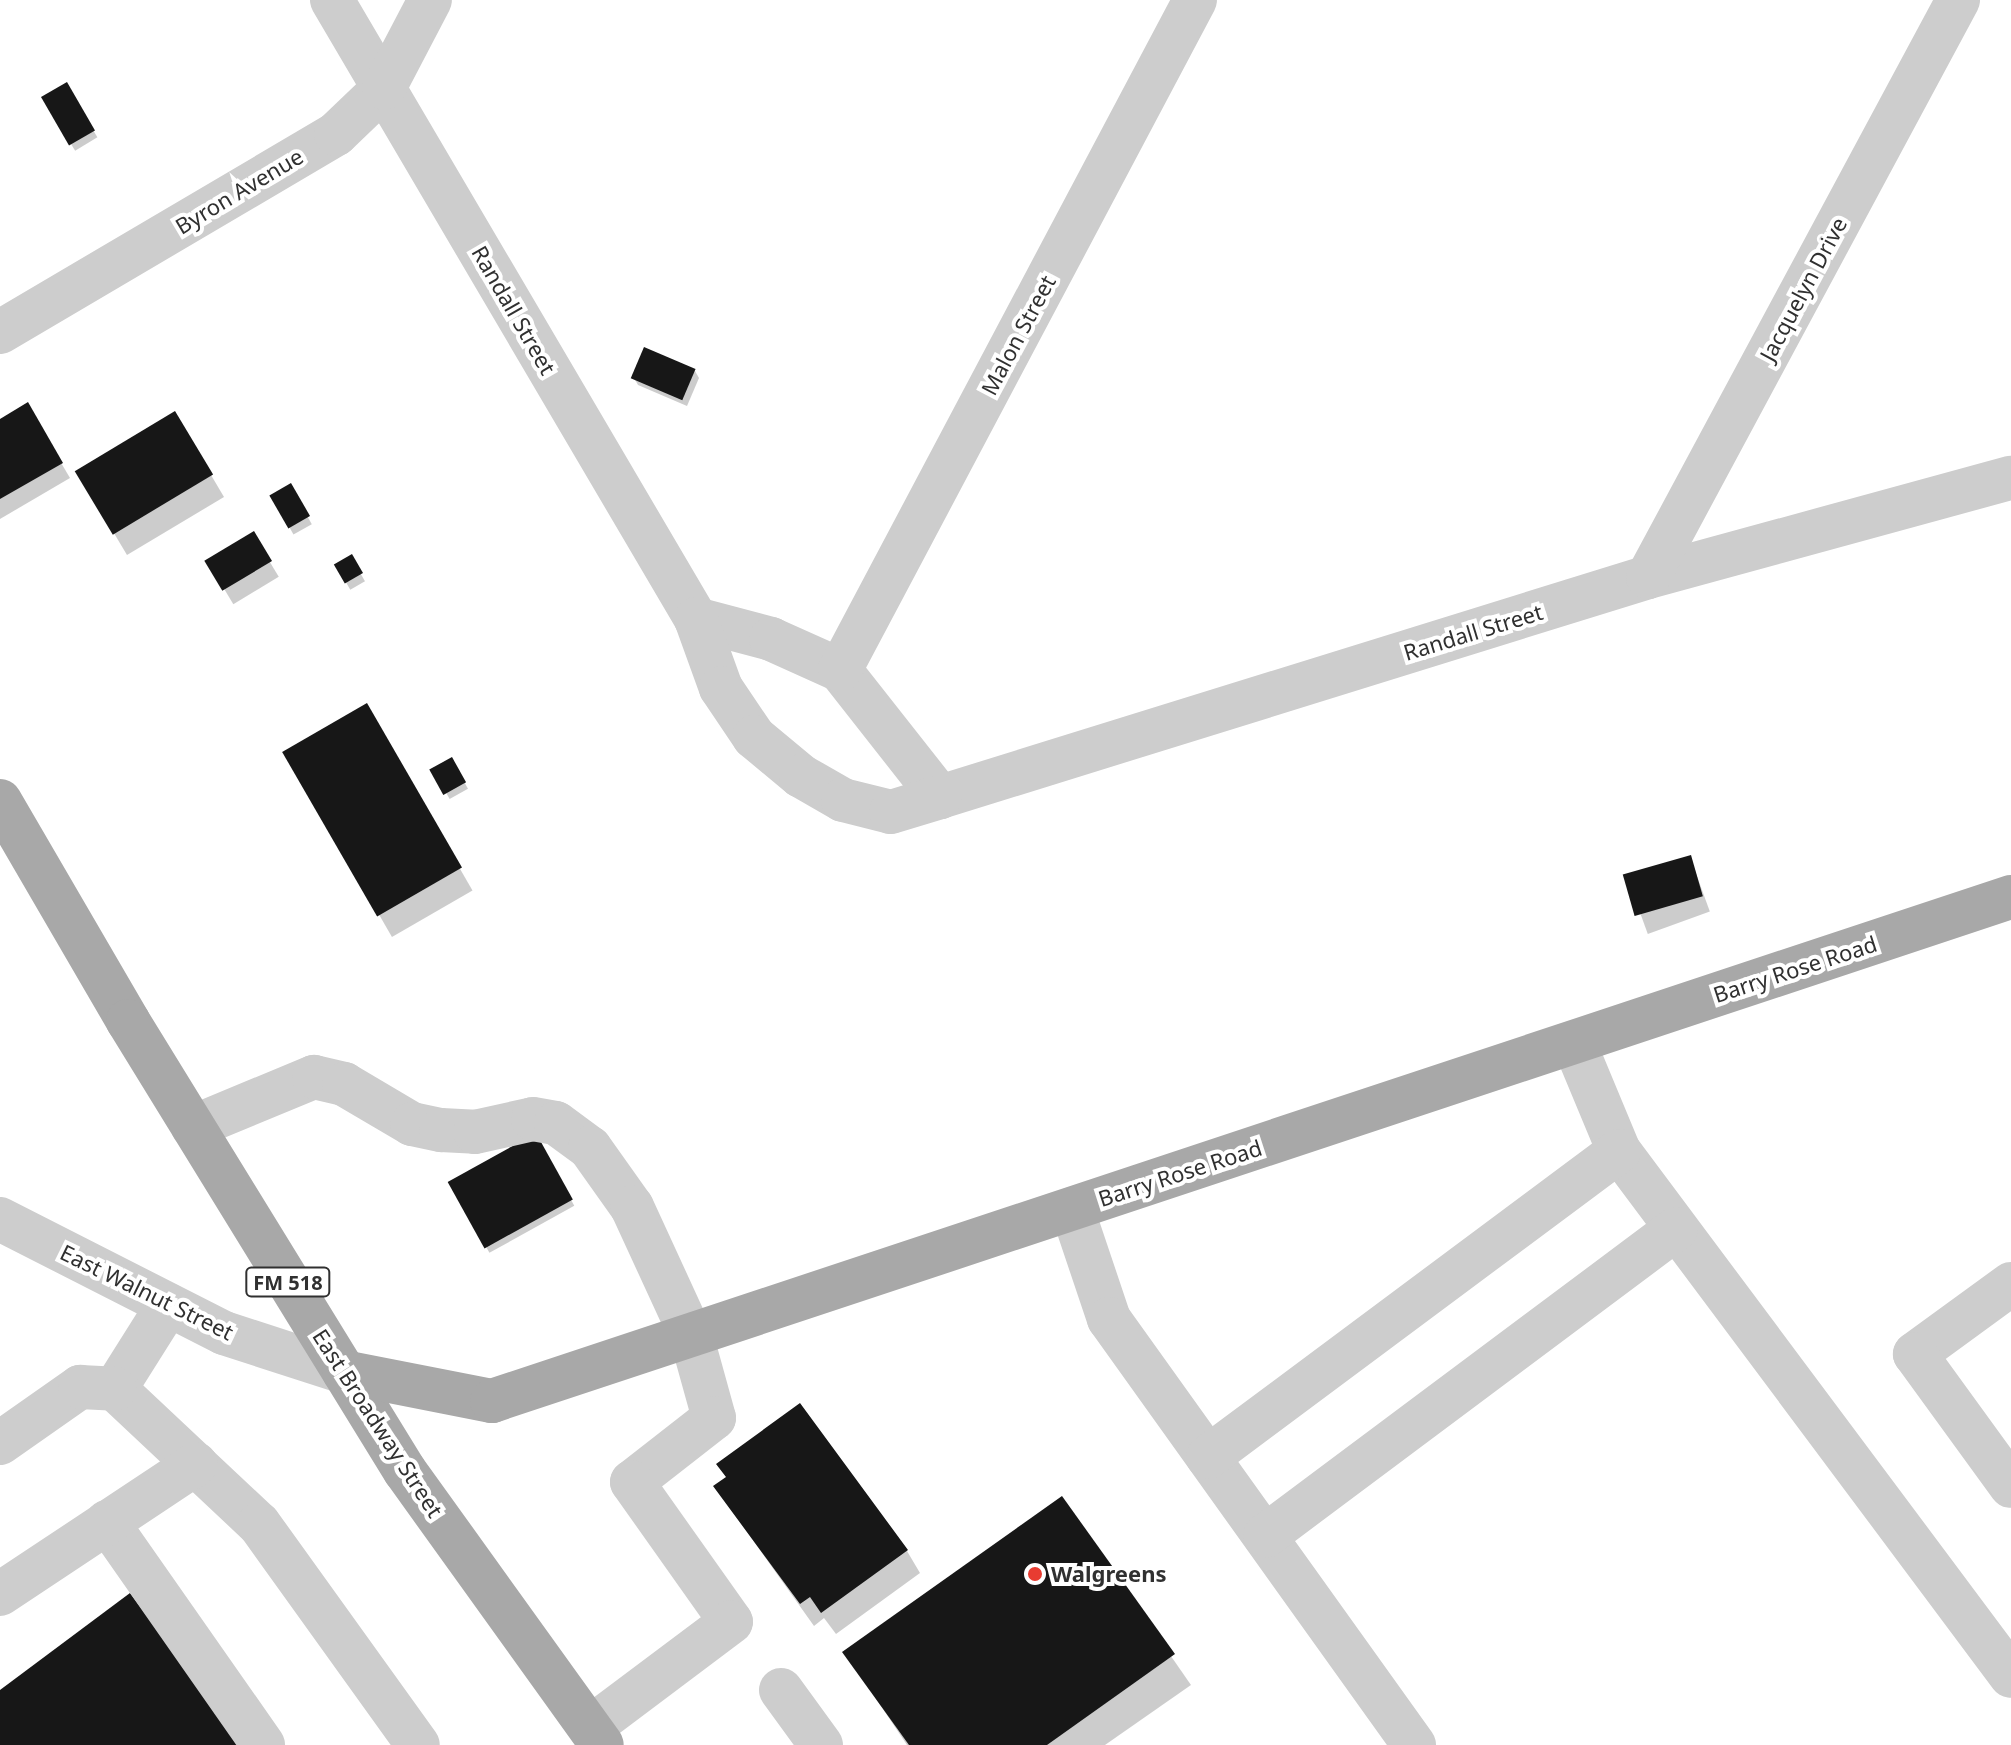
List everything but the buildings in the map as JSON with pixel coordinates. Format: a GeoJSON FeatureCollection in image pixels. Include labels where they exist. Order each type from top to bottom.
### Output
{"type":"FeatureCollection","features":[{"type":"Feature","properties":{"kind":"main road","name":"East Broadway Street"},"geometry":{"type":"LineString","coordinates":[[0,801],[193,1127],[405,1471],[596,1736]]}},
{"type":"Feature","properties":{"kind":"main road","name":"Barry Rose Road"},"geometry":{"type":"LineString","coordinates":[[344,1372],[492,1401],[2011,897]]}},
{"type":"Feature","properties":{"kind":"street","name":"Randall Street"},"geometry":{"type":"LineString","coordinates":[[332,0],[696,619],[721,688],[754,737],[801,776],[843,800],[891,812],[1648,577],[2011,478]]}},
{"type":"Feature","properties":{"kind":"street","name":"Byron Avenue"},"geometry":{"type":"LineString","coordinates":[[0,332],[336,134],[384,88],[430,0]]}},
{"type":"Feature","properties":{"kind":"street","name":"Malon Street"},"geometry":{"type":"LineString","coordinates":[[840,670],[1195,0]]}},
{"type":"Feature","properties":{"kind":"street","name":"Jacquelyn Drive"},"geometry":{"type":"LineString","coordinates":[[1648,577],[1958,0]]}},
{"type":"Feature","properties":{"kind":"street"},"geometry":{"type":"LineString","coordinates":[[696,619],[771,639],[840,670],[940,797]]}},
{"type":"Feature","properties":{"kind":"street"},"geometry":{"type":"LineString","coordinates":[[1574,1043],[1619,1151],[2011,1676]]}},
{"type":"Feature","properties":{"kind":"street"},"geometry":{"type":"LineString","coordinates":[[193,1127],[284,1085],[314,1077],[344,1084],[412,1124],[441,1130],[475,1132],[533,1119],[556,1123],[590,1148],[632,1207],[691,1335],[714,1418],[632,1482],[731,1622],[596,1736]]}},
{"type":"Feature","properties":{"kind":"street"},"geometry":{"type":"LineString","coordinates":[[1208,1457],[1619,1151]]}},
{"type":"Feature","properties":{"kind":"street"},"geometry":{"type":"LineString","coordinates":[[1072,1209],[1109,1319],[1414,1745]]}},
{"type":"Feature","properties":{"kind":"street","name":"East Walnut Street"},"geometry":{"type":"LineString","coordinates":[[0,1219],[224,1333],[344,1372]]}},
{"type":"Feature","properties":{"kind":"street"},"geometry":{"type":"LineString","coordinates":[[1265,1536],[1676,1229]]}},
{"type":"Feature","properties":{"kind":"street"},"geometry":{"type":"LineString","coordinates":[[2011,1284],[1915,1354],[2011,1486]]}},
{"type":"Feature","properties":{"kind":"street"},"geometry":{"type":"LineString","coordinates":[[115,1389],[168,1305]]}},
{"type":"Feature","properties":{"kind":"street"},"geometry":{"type":"LineString","coordinates":[[0,1443],[80,1387],[115,1389],[259,1524],[418,1745]]}},
{"type":"Feature","properties":{"kind":"street"},"geometry":{"type":"LineString","coordinates":[[0,1594],[196,1464]]}},
{"type":"Feature","properties":{"kind":"street"},"geometry":{"type":"LineString","coordinates":[[107,1522],[263,1745]]}},
{"type":"Feature","properties":{"kind":"street"},"geometry":{"type":"LineString","coordinates":[[781,1690],[821,1745]]}},
{"type":"Feature","properties":{"kind":"place","name":"Walgreens"},"geometry":{"type":"Point","coordinates":[1035,1574]}}]}
